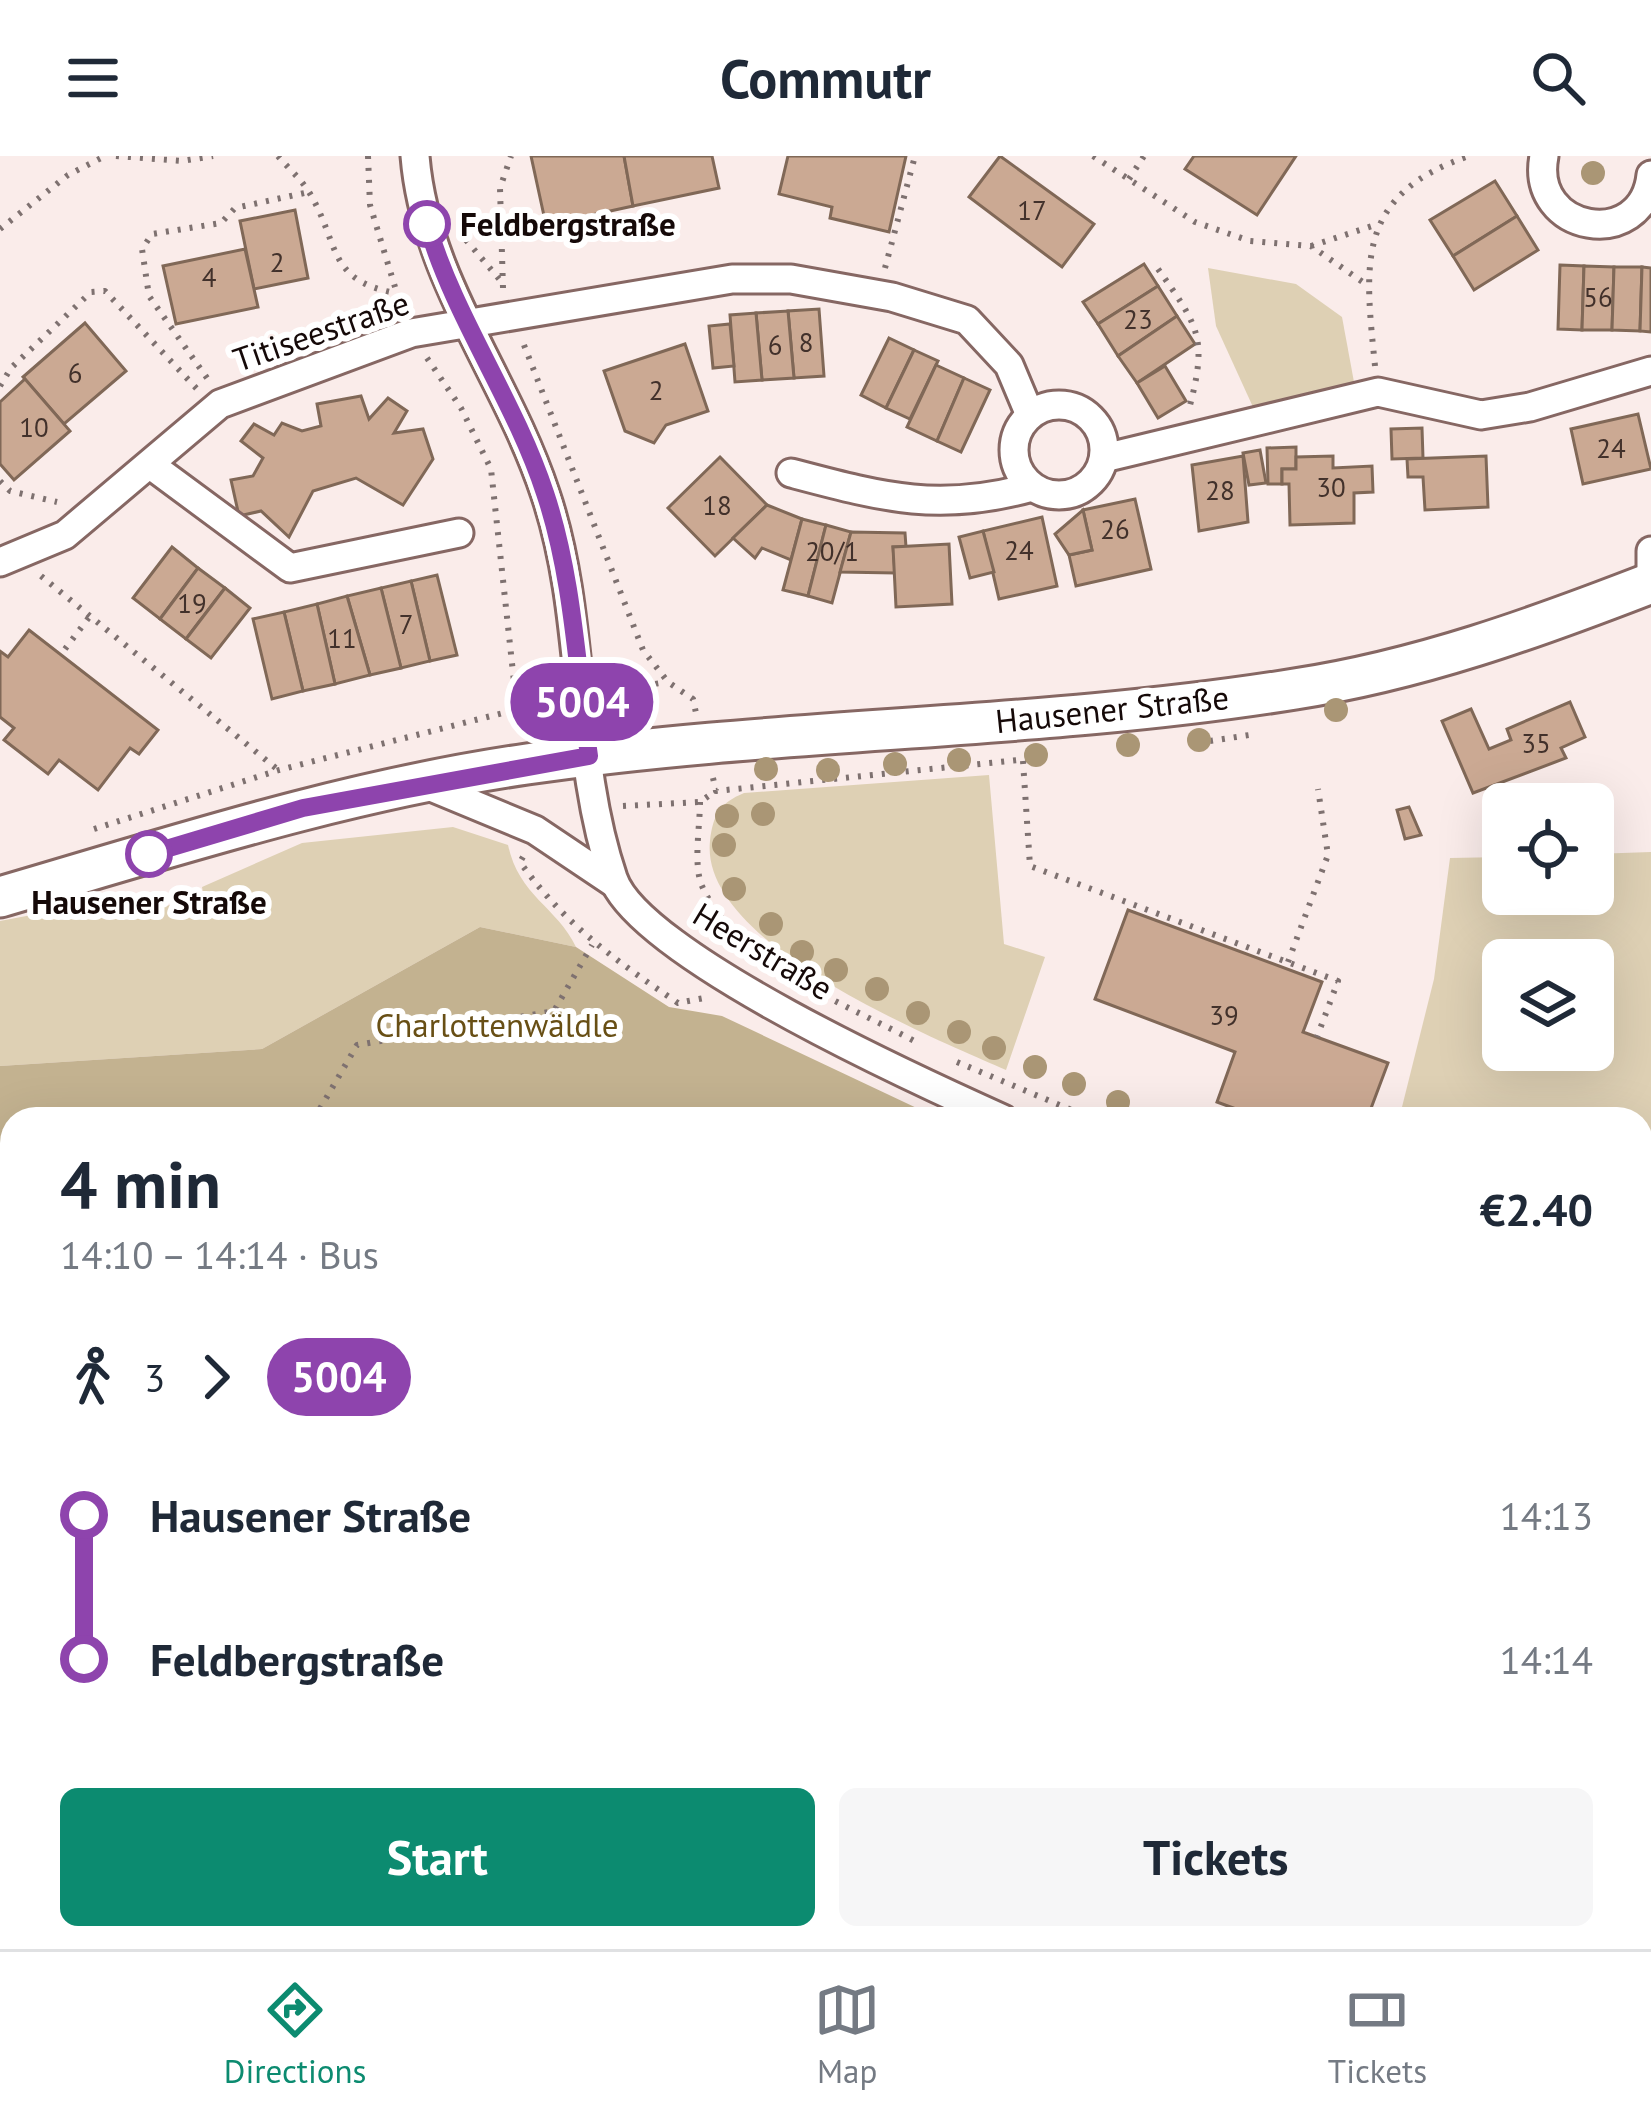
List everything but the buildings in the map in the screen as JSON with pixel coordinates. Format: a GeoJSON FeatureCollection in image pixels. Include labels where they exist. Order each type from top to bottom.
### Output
{"type":"FeatureCollection","features":[{"type":"Feature","properties":{"kind":"main road","name":"Hausener Straße"},"geometry":{"type":"LineString","coordinates":[[0,897],[303,808],[589,756],[1148,708],[1299,689],[1496,644],[1651,584]]}},
{"type":"Feature","properties":{"kind":"street"},"geometry":{"type":"LineString","coordinates":[[415,156],[430,234],[466,327],[518,426],[546,495],[563,568],[589,756],[614,883]]}},
{"type":"Feature","properties":{"kind":"street"},"geometry":{"type":"LineString","coordinates":[[1544,156],[1546,193],[1567,218],[1582,225],[1616,223],[1642,203],[1651,170],[1649,156]]}},
{"type":"Feature","properties":{"kind":"street","name":"Titiseestraße"},"geometry":{"type":"LineString","coordinates":[[0,562],[64,535],[84,520],[152,466],[215,392],[411,333],[732,279],[791,279],[879,294],[967,320],[1009,365],[1030,415]]}},
{"type":"Feature","properties":{"kind":"street"},"geometry":{"type":"LineString","coordinates":[[1104,458],[1182,435],[1378,392],[1480,415],[1530,407],[1651,370]]}},
{"type":"Feature","properties":{"kind":"street"},"geometry":{"type":"LineString","coordinates":[[791,473],[901,498],[978,502],[1032,487],[1070,495],[1093,482],[1104,458],[1099,428],[1076,407],[1044,407],[1021,425],[1014,452],[1022,478],[1032,487]]}},
{"type":"Feature","properties":{"kind":"street"},"geometry":{"type":"LineString","coordinates":[[152,466],[290,568],[459,533]]}},
{"type":"Feature","properties":{"kind":"street"},"geometry":{"type":"LineString","coordinates":[[1651,550],[1651,566]]}},
{"type":"Feature","properties":{"kind":"street","name":"Heerstraße"},"geometry":{"type":"LineString","coordinates":[[424,784],[535,830],[614,883],[674,941],[743,988],[980,1107]]}},
{"type":"Feature","properties":{"kind":"path"},"geometry":{"type":"LineString","coordinates":[[0,229],[68,175],[105,156]]}},
{"type":"Feature","properties":{"kind":"path"},"geometry":{"type":"LineString","coordinates":[[116,156],[182,161],[213,156]]}},
{"type":"Feature","properties":{"kind":"path"},"geometry":{"type":"LineString","coordinates":[[278,156],[309,192],[344,272],[366,287],[395,293]]}},
{"type":"Feature","properties":{"kind":"path"},"geometry":{"type":"LineString","coordinates":[[34,570],[279,770],[496,718],[517,706],[491,470],[461,408],[411,333],[395,293],[370,206],[368,156]]}},
{"type":"Feature","properties":{"kind":"path"},"geometry":{"type":"LineString","coordinates":[[512,156],[500,188],[501,281],[512,319],[547,392],[643,650],[668,682],[693,699]]}},
{"type":"Feature","properties":{"kind":"path"},"geometry":{"type":"LineString","coordinates":[[879,294],[915,156]]}},
{"type":"Feature","properties":{"kind":"path"},"geometry":{"type":"LineString","coordinates":[[1093,156],[1196,222],[1250,241],[1311,246],[1375,224],[1412,186],[1469,156]]}},
{"type":"Feature","properties":{"kind":"path"},"geometry":{"type":"LineString","coordinates":[[1129,179],[1144,156]]}},
{"type":"Feature","properties":{"kind":"path"},"geometry":{"type":"LineString","coordinates":[[215,392],[149,296],[142,249],[152,234],[221,223],[235,208],[309,192]]}},
{"type":"Feature","properties":{"kind":"path"},"geometry":{"type":"LineString","coordinates":[[460,222],[465,240],[501,281]]}},
{"type":"Feature","properties":{"kind":"path"},"geometry":{"type":"LineString","coordinates":[[1375,224],[1367,284],[1378,392]]}},
{"type":"Feature","properties":{"kind":"path"},"geometry":{"type":"LineString","coordinates":[[1311,246],[1367,284]]}},
{"type":"Feature","properties":{"kind":"path"},"geometry":{"type":"LineString","coordinates":[[1158,269],[1196,324],[1203,348],[1182,435]]}},
{"type":"Feature","properties":{"kind":"path"},"geometry":{"type":"LineString","coordinates":[[0,386],[11,368],[91,292],[105,291],[183,377],[215,392]]}},
{"type":"Feature","properties":{"kind":"path"},"geometry":{"type":"LineString","coordinates":[[0,481],[10,490],[66,505],[84,520]]}},
{"type":"Feature","properties":{"kind":"path"},"geometry":{"type":"LineString","coordinates":[[65,649],[90,616]]}},
{"type":"Feature","properties":{"kind":"path"},"geometry":{"type":"LineString","coordinates":[[1023,760],[1030,866],[1338,981],[1317,1037]]}},
{"type":"Feature","properties":{"kind":"path"},"geometry":{"type":"LineString","coordinates":[[1288,962],[1328,855],[1318,789]]}},
{"type":"Feature","properties":{"kind":"path"},"geometry":{"type":"LineString","coordinates":[[716,791],[700,802],[700,883],[722,916],[765,959],[933,1051]]}},
{"type":"Feature","properties":{"kind":"path"},"geometry":{"type":"LineString","coordinates":[[535,830],[520,862],[592,945],[678,1003],[743,988]]}},
{"type":"Feature","properties":{"kind":"path"},"geometry":{"type":"LineString","coordinates":[[321,1107],[357,1045],[554,1011],[592,945]]}},
{"type":"Feature","properties":{"kind":"path"},"geometry":{"type":"LineString","coordinates":[[953,1060],[1065,1107]]}},
{"type":"Feature","properties":{"kind":"shaded area"},"geometry":{"type":"Polygon","coordinates":[[[1208,268],[1296,284],[1342,317],[1354,382],[1258,418],[1216,326],[1208,268]]]}},
{"type":"Feature","properties":{"kind":"shaded area"},"geometry":{"type":"Polygon","coordinates":[[[989,775],[1004,944],[1045,957],[1006,1070],[876,1009],[779,949],[741,915],[716,879],[710,841],[719,811],[744,793],[989,775]]]}},
{"type":"Feature","properties":{"kind":"shaded area"},"geometry":{"type":"Polygon","coordinates":[[[453,827],[508,845],[529,889],[576,947],[480,927],[262,1049],[0,1066],[0,921],[142,894],[148,909],[204,899],[202,887],[302,843],[453,827]]]}},
{"type":"Feature","properties":{"kind":"shaded area"},"geometry":{"type":"Polygon","coordinates":[[[1651,852],[1651,1107],[1402,1107],[1434,979],[1450,858],[1482,857],[1482,915],[1614,915],[1614,853],[1651,852]]]}},
{"type":"Feature","properties":{"kind":"green space","name":"Charlottenwäldle"},"geometry":{"type":"Polygon","coordinates":[[[480,927],[576,947],[669,1007],[722,1016],[915,1107],[0,1107],[0,1066],[262,1049],[480,927]]]}},
{"type":"Feature","properties":{"kind":"bus line","name":"5004"},"geometry":{"type":"LineString","coordinates":[[149,854],[303,808],[589,756],[563,568],[546,495],[518,426],[466,327],[427,224]]}},
{"type":"Feature","properties":{"kind":"place","name":"Feldbergstraße"},"geometry":{"type":"Point","coordinates":[427,224]}},
{"type":"Feature","properties":{"kind":"place","name":"Hausener Straße"},"geometry":{"type":"Point","coordinates":[149,854]}}]}
